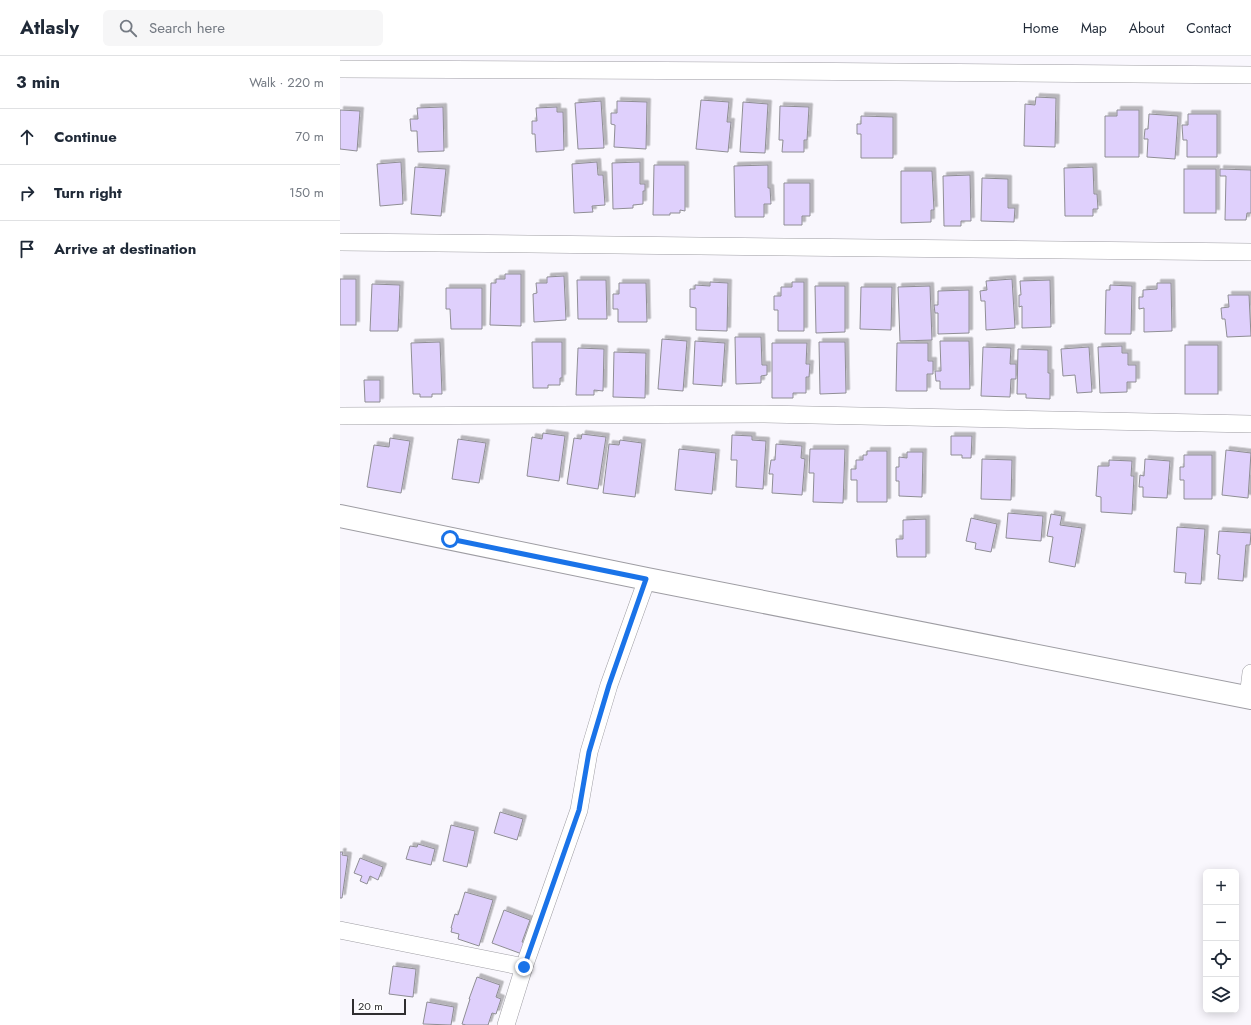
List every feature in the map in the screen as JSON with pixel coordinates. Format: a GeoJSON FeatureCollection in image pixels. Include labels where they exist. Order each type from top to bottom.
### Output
{"type":"FeatureCollection","features":[{"type":"Feature","properties":{"kind":"main road"},"geometry":{"type":"LineString","coordinates":[[340,516],[646,579],[1250,698]]}},
{"type":"Feature","properties":{"kind":"street"},"geometry":{"type":"LineString","coordinates":[[340,70],[775,70],[1251,75]]}},
{"type":"Feature","properties":{"kind":"street"},"geometry":{"type":"LineString","coordinates":[[340,242],[1251,252]]}},
{"type":"Feature","properties":{"kind":"street"},"geometry":{"type":"LineString","coordinates":[[340,416],[764,414],[1251,424]]}},
{"type":"Feature","properties":{"kind":"street"},"geometry":{"type":"LineString","coordinates":[[506,1025],[524,967],[579,810],[589,752],[609,685],[646,579]]}},
{"type":"Feature","properties":{"kind":"street"},"geometry":{"type":"LineString","coordinates":[[1250,698],[1251,673]]}},
{"type":"Feature","properties":{"kind":"street"},"geometry":{"type":"LineString","coordinates":[[340,930],[524,967]]}},
{"type":"Feature","properties":{"kind":"building"},"geometry":{"type":"Polygon","coordinates":[[[1036,97],[1056,98],[1055,147],[1024,146],[1025,104],[1035,105],[1036,97]]]}},
{"type":"Feature","properties":{"kind":"building"},"geometry":{"type":"Polygon","coordinates":[[[701,100],[729,102],[727,122],[731,122],[728,152],[696,149],[701,100]]]}},
{"type":"Feature","properties":{"kind":"building"},"geometry":{"type":"Polygon","coordinates":[[[601,101],[604,148],[578,149],[575,103],[601,101]]]}},
{"type":"Feature","properties":{"kind":"building"},"geometry":{"type":"Polygon","coordinates":[[[617,101],[647,102],[646,149],[614,147],[615,125],[611,124],[611,113],[617,113],[617,101]]]}},
{"type":"Feature","properties":{"kind":"building"},"geometry":{"type":"Polygon","coordinates":[[[743,102],[768,104],[765,153],[740,152],[743,102]]]}},
{"type":"Feature","properties":{"kind":"building"},"geometry":{"type":"Polygon","coordinates":[[[780,106],[809,107],[807,140],[804,140],[804,152],[782,152],[783,140],[779,140],[780,106]]]}},
{"type":"Feature","properties":{"kind":"building"},"geometry":{"type":"Polygon","coordinates":[[[443,107],[444,151],[418,152],[417,131],[411,131],[410,119],[418,119],[417,108],[443,107]]]}},
{"type":"Feature","properties":{"kind":"building"},"geometry":{"type":"Polygon","coordinates":[[[557,107],[557,112],[563,112],[564,150],[536,152],[535,134],[532,134],[532,121],[537,121],[536,108],[557,107]]]}},
{"type":"Feature","properties":{"kind":"building"},"geometry":{"type":"Polygon","coordinates":[[[340,110],[360,111],[357,151],[340,149],[340,110]]]}},
{"type":"Feature","properties":{"kind":"building"},"geometry":{"type":"Polygon","coordinates":[[[1117,110],[1139,110],[1139,157],[1105,157],[1105,116],[1117,116],[1117,110]]]}},
{"type":"Feature","properties":{"kind":"building"},"geometry":{"type":"Polygon","coordinates":[[[1149,114],[1178,116],[1175,159],[1147,157],[1148,139],[1144,139],[1145,129],[1148,129],[1149,114]]]}},
{"type":"Feature","properties":{"kind":"building"},"geometry":{"type":"Polygon","coordinates":[[[1188,114],[1217,114],[1217,157],[1187,157],[1187,140],[1183,140],[1182,125],[1188,125],[1188,114]]]}},
{"type":"Feature","properties":{"kind":"building"},"geometry":{"type":"Polygon","coordinates":[[[861,116],[893,117],[893,158],[861,158],[861,134],[857,134],[857,124],[861,124],[861,116]]]}},
{"type":"Feature","properties":{"kind":"building"},"geometry":{"type":"Polygon","coordinates":[[[401,162],[403,204],[380,206],[377,164],[401,162]]]}},
{"type":"Feature","properties":{"kind":"building"},"geometry":{"type":"Polygon","coordinates":[[[597,162],[598,175],[603,175],[605,205],[592,206],[593,212],[574,213],[572,164],[597,162]]]}},
{"type":"Feature","properties":{"kind":"building"},"geometry":{"type":"Polygon","coordinates":[[[640,162],[640,184],[645,184],[645,191],[643,191],[643,204],[633,205],[633,208],[613,209],[612,163],[640,162]]]}},
{"type":"Feature","properties":{"kind":"building"},"geometry":{"type":"Polygon","coordinates":[[[654,165],[685,165],[685,211],[680,210],[680,213],[670,213],[670,215],[653,215],[654,165]]]}},
{"type":"Feature","properties":{"kind":"building"},"geometry":{"type":"Polygon","coordinates":[[[768,165],[768,188],[770,188],[771,204],[764,204],[764,217],[735,217],[734,166],[768,165]]]}},
{"type":"Feature","properties":{"kind":"building"},"geometry":{"type":"Polygon","coordinates":[[[415,167],[446,169],[441,216],[411,214],[415,167]]]}},
{"type":"Feature","properties":{"kind":"building"},"geometry":{"type":"Polygon","coordinates":[[[1093,167],[1094,194],[1097,194],[1098,209],[1093,209],[1093,216],[1065,216],[1064,168],[1093,167]]]}},
{"type":"Feature","properties":{"kind":"building"},"geometry":{"type":"Polygon","coordinates":[[[1184,169],[1216,169],[1216,213],[1184,213],[1184,169]]]}},
{"type":"Feature","properties":{"kind":"building"},"geometry":{"type":"Polygon","coordinates":[[[1220,169],[1251,170],[1251,213],[1247,213],[1246,220],[1225,220],[1226,176],[1220,176],[1220,169]]]}},
{"type":"Feature","properties":{"kind":"building"},"geometry":{"type":"Polygon","coordinates":[[[901,171],[932,171],[934,210],[931,210],[931,222],[901,223],[901,171]]]}},
{"type":"Feature","properties":{"kind":"building"},"geometry":{"type":"Polygon","coordinates":[[[970,175],[971,221],[961,221],[961,226],[944,226],[943,176],[970,175]]]}},
{"type":"Feature","properties":{"kind":"building"},"geometry":{"type":"Polygon","coordinates":[[[982,178],[1008,179],[1008,208],[1015,208],[1014,222],[981,221],[982,178]]]}},
{"type":"Feature","properties":{"kind":"building"},"geometry":{"type":"Polygon","coordinates":[[[784,183],[810,183],[810,216],[802,216],[802,225],[784,225],[784,183]]]}},
{"type":"Feature","properties":{"kind":"building"},"geometry":{"type":"Polygon","coordinates":[[[505,274],[521,274],[521,326],[490,325],[491,283],[496,283],[496,279],[505,279],[505,274]]]}},
{"type":"Feature","properties":{"kind":"building"},"geometry":{"type":"Polygon","coordinates":[[[564,276],[566,320],[534,322],[533,294],[537,293],[536,283],[547,283],[547,277],[564,276]]]}},
{"type":"Feature","properties":{"kind":"building"},"geometry":{"type":"Polygon","coordinates":[[[340,279],[356,279],[356,325],[340,325],[340,279]]]}},
{"type":"Feature","properties":{"kind":"building"},"geometry":{"type":"Polygon","coordinates":[[[1012,279],[1015,328],[986,330],[985,301],[981,301],[980,291],[987,290],[986,281],[1012,279]]]}},
{"type":"Feature","properties":{"kind":"building"},"geometry":{"type":"Polygon","coordinates":[[[577,280],[606,280],[607,319],[578,319],[577,280]]]}},
{"type":"Feature","properties":{"kind":"building"},"geometry":{"type":"Polygon","coordinates":[[[1050,280],[1051,327],[1022,328],[1022,306],[1019,307],[1019,295],[1021,295],[1020,281],[1050,280]]]}},
{"type":"Feature","properties":{"kind":"building"},"geometry":{"type":"Polygon","coordinates":[[[710,282],[728,283],[727,331],[696,330],[696,308],[690,307],[690,289],[695,289],[695,285],[710,286],[710,282]]]}},
{"type":"Feature","properties":{"kind":"building"},"geometry":{"type":"Polygon","coordinates":[[[792,282],[804,282],[804,331],[778,331],[778,310],[774,310],[774,296],[781,296],[781,287],[792,287],[792,282]]]}},
{"type":"Feature","properties":{"kind":"building"},"geometry":{"type":"Polygon","coordinates":[[[619,283],[646,283],[647,322],[618,322],[618,309],[613,309],[613,294],[619,294],[619,283]]]}},
{"type":"Feature","properties":{"kind":"building"},"geometry":{"type":"Polygon","coordinates":[[[1157,283],[1171,283],[1172,331],[1144,332],[1144,308],[1139,309],[1139,297],[1143,297],[1143,290],[1157,289],[1157,283]]]}},
{"type":"Feature","properties":{"kind":"building"},"geometry":{"type":"Polygon","coordinates":[[[372,284],[400,285],[398,331],[370,331],[372,284]]]}},
{"type":"Feature","properties":{"kind":"building"},"geometry":{"type":"Polygon","coordinates":[[[1110,285],[1132,286],[1131,334],[1105,334],[1106,290],[1110,290],[1110,285]]]}},
{"type":"Feature","properties":{"kind":"building"},"geometry":{"type":"Polygon","coordinates":[[[815,286],[845,286],[845,332],[816,333],[815,286]]]}},
{"type":"Feature","properties":{"kind":"building"},"geometry":{"type":"Polygon","coordinates":[[[930,286],[932,340],[900,341],[898,287],[930,286]]]}},
{"type":"Feature","properties":{"kind":"building"},"geometry":{"type":"Polygon","coordinates":[[[861,287],[892,287],[891,330],[860,329],[861,287]]]}},
{"type":"Feature","properties":{"kind":"building"},"geometry":{"type":"Polygon","coordinates":[[[446,288],[482,288],[482,329],[451,329],[450,309],[446,309],[446,288]]]}},
{"type":"Feature","properties":{"kind":"building"},"geometry":{"type":"Polygon","coordinates":[[[969,290],[969,333],[938,334],[938,313],[935,313],[934,305],[938,305],[938,291],[969,290]]]}},
{"type":"Feature","properties":{"kind":"building"},"geometry":{"type":"Polygon","coordinates":[[[1228,295],[1249,295],[1251,336],[1227,337],[1225,319],[1222,319],[1221,308],[1229,307],[1228,295]]]}},
{"type":"Feature","properties":{"kind":"building"},"geometry":{"type":"Polygon","coordinates":[[[735,337],[761,337],[762,365],[767,365],[767,375],[761,376],[761,383],[736,384],[735,337]]]}},
{"type":"Feature","properties":{"kind":"building"},"geometry":{"type":"Polygon","coordinates":[[[662,339],[687,341],[683,391],[658,389],[662,339]]]}},
{"type":"Feature","properties":{"kind":"building"},"geometry":{"type":"Polygon","coordinates":[[[695,341],[725,343],[722,386],[693,384],[695,341]]]}},
{"type":"Feature","properties":{"kind":"building"},"geometry":{"type":"Polygon","coordinates":[[[940,341],[969,341],[970,389],[940,389],[940,381],[936,381],[935,371],[941,371],[940,341]]]}},
{"type":"Feature","properties":{"kind":"building"},"geometry":{"type":"Polygon","coordinates":[[[440,342],[442,394],[432,394],[432,397],[420,397],[420,394],[413,394],[411,343],[440,342]]]}},
{"type":"Feature","properties":{"kind":"building"},"geometry":{"type":"Polygon","coordinates":[[[532,342],[562,342],[562,378],[560,378],[560,385],[548,385],[548,388],[533,388],[532,342]]]}},
{"type":"Feature","properties":{"kind":"building"},"geometry":{"type":"Polygon","coordinates":[[[819,342],[845,342],[846,393],[820,394],[819,342]]]}},
{"type":"Feature","properties":{"kind":"building"},"geometry":{"type":"Polygon","coordinates":[[[772,343],[807,343],[806,364],[810,364],[809,377],[806,377],[806,393],[793,393],[793,398],[772,398],[772,343]]]}},
{"type":"Feature","properties":{"kind":"building"},"geometry":{"type":"Polygon","coordinates":[[[897,343],[928,343],[928,361],[933,361],[933,374],[927,374],[927,391],[896,391],[897,343]]]}},
{"type":"Feature","properties":{"kind":"building"},"geometry":{"type":"Polygon","coordinates":[[[1185,345],[1218,345],[1218,394],[1185,394],[1185,345]]]}},
{"type":"Feature","properties":{"kind":"building"},"geometry":{"type":"Polygon","coordinates":[[[1122,346],[1122,353],[1128,353],[1128,365],[1136,365],[1136,382],[1127,382],[1127,392],[1100,393],[1098,347],[1122,346]]]}},
{"type":"Feature","properties":{"kind":"building"},"geometry":{"type":"Polygon","coordinates":[[[983,347],[1011,348],[1010,364],[1016,364],[1016,379],[1011,379],[1010,397],[981,396],[983,347]]]}},
{"type":"Feature","properties":{"kind":"building"},"geometry":{"type":"Polygon","coordinates":[[[1089,347],[1092,392],[1077,393],[1075,375],[1063,376],[1061,349],[1089,347]]]}},
{"type":"Feature","properties":{"kind":"building"},"geometry":{"type":"Polygon","coordinates":[[[578,348],[604,349],[603,391],[594,390],[594,395],[576,395],[578,348]]]}},
{"type":"Feature","properties":{"kind":"building"},"geometry":{"type":"Polygon","coordinates":[[[1018,349],[1048,350],[1050,399],[1026,398],[1026,394],[1017,394],[1018,349]]]}},
{"type":"Feature","properties":{"kind":"building"},"geometry":{"type":"Polygon","coordinates":[[[614,352],[646,353],[645,398],[613,397],[614,352]]]}},
{"type":"Feature","properties":{"kind":"building"},"geometry":{"type":"Polygon","coordinates":[[[364,380],[380,380],[380,402],[365,402],[364,380]]]}},
{"type":"Feature","properties":{"kind":"building"},"geometry":{"type":"Polygon","coordinates":[[[543,433],[565,436],[559,481],[527,476],[532,437],[542,439],[543,433]]]}},
{"type":"Feature","properties":{"kind":"building"},"geometry":{"type":"Polygon","coordinates":[[[582,434],[606,437],[598,489],[567,484],[574,438],[581,439],[582,434]]]}},
{"type":"Feature","properties":{"kind":"building"},"geometry":{"type":"Polygon","coordinates":[[[732,435],[752,436],[752,440],[766,441],[763,489],[736,487],[737,460],[731,460],[732,435]]]}},
{"type":"Feature","properties":{"kind":"building"},"geometry":{"type":"Polygon","coordinates":[[[951,436],[972,436],[971,458],[962,458],[962,455],[951,455],[951,436]]]}},
{"type":"Feature","properties":{"kind":"building"},"geometry":{"type":"Polygon","coordinates":[[[390,438],[410,441],[401,493],[367,487],[374,445],[389,447],[390,438]]]}},
{"type":"Feature","properties":{"kind":"building"},"geometry":{"type":"Polygon","coordinates":[[[458,439],[486,443],[479,483],[452,479],[458,439]]]}},
{"type":"Feature","properties":{"kind":"building"},"geometry":{"type":"Polygon","coordinates":[[[620,440],[642,443],[635,497],[603,493],[609,444],[619,445],[620,440]]]}},
{"type":"Feature","properties":{"kind":"building"},"geometry":{"type":"Polygon","coordinates":[[[776,444],[802,446],[801,458],[805,459],[802,495],[772,493],[773,474],[769,474],[771,460],[775,460],[776,444]]]}},
{"type":"Feature","properties":{"kind":"building"},"geometry":{"type":"Polygon","coordinates":[[[679,449],[716,453],[712,494],[675,490],[679,449]]]}},
{"type":"Feature","properties":{"kind":"building"},"geometry":{"type":"Polygon","coordinates":[[[810,449],[845,449],[843,503],[813,502],[814,473],[809,473],[810,449]]]}},
{"type":"Feature","properties":{"kind":"building"},"geometry":{"type":"Polygon","coordinates":[[[1226,450],[1251,453],[1248,498],[1222,495],[1226,450]]]}},
{"type":"Feature","properties":{"kind":"building"},"geometry":{"type":"Polygon","coordinates":[[[867,451],[887,451],[887,502],[857,502],[857,480],[851,480],[851,469],[856,469],[856,460],[863,460],[863,455],[867,455],[867,451]]]}},
{"type":"Feature","properties":{"kind":"building"},"geometry":{"type":"Polygon","coordinates":[[[907,452],[923,452],[922,497],[899,496],[899,481],[896,481],[896,467],[899,467],[899,457],[907,458],[907,452]]]}},
{"type":"Feature","properties":{"kind":"building"},"geometry":{"type":"Polygon","coordinates":[[[1184,455],[1212,455],[1212,499],[1184,499],[1184,480],[1180,480],[1180,467],[1184,467],[1184,455]]]}},
{"type":"Feature","properties":{"kind":"building"},"geometry":{"type":"Polygon","coordinates":[[[982,459],[1012,460],[1011,500],[981,499],[982,459]]]}},
{"type":"Feature","properties":{"kind":"building"},"geometry":{"type":"Polygon","coordinates":[[[1145,459],[1170,461],[1167,498],[1143,497],[1143,487],[1139,487],[1140,475],[1144,476],[1145,459]]]}},
{"type":"Feature","properties":{"kind":"building"},"geometry":{"type":"Polygon","coordinates":[[[1109,460],[1132,461],[1131,476],[1134,476],[1132,514],[1101,512],[1101,497],[1096,496],[1098,466],[1109,466],[1109,460]]]}},
{"type":"Feature","properties":{"kind":"building"},"geometry":{"type":"Polygon","coordinates":[[[1008,513],[1043,516],[1041,541],[1006,538],[1008,513]]]}},
{"type":"Feature","properties":{"kind":"building"},"geometry":{"type":"Polygon","coordinates":[[[1051,514],[1062,516],[1060,525],[1082,528],[1075,567],[1049,562],[1053,537],[1047,536],[1051,514]]]}},
{"type":"Feature","properties":{"kind":"building"},"geometry":{"type":"Polygon","coordinates":[[[971,518],[997,524],[991,552],[975,549],[976,543],[966,541],[971,518]]]}},
{"type":"Feature","properties":{"kind":"building"},"geometry":{"type":"Polygon","coordinates":[[[926,519],[926,557],[897,557],[896,539],[903,539],[903,520],[926,519]]]}},
{"type":"Feature","properties":{"kind":"building"},"geometry":{"type":"Polygon","coordinates":[[[1177,527],[1205,529],[1201,584],[1185,583],[1186,573],[1174,572],[1177,527]]]}},
{"type":"Feature","properties":{"kind":"building"},"geometry":{"type":"Polygon","coordinates":[[[1219,531],[1251,533],[1250,545],[1246,545],[1243,581],[1218,579],[1220,555],[1217,554],[1219,531]]]}},
{"type":"Feature","properties":{"kind":"building"},"geometry":{"type":"Polygon","coordinates":[[[500,812],[523,819],[517,840],[494,833],[500,812]]]}},
{"type":"Feature","properties":{"kind":"building"},"geometry":{"type":"Polygon","coordinates":[[[451,825],[475,831],[467,867],[443,861],[451,825]]]}},
{"type":"Feature","properties":{"kind":"building"},"geometry":{"type":"Polygon","coordinates":[[[418,844],[435,849],[431,865],[406,859],[410,846],[417,847],[418,844]]]}},
{"type":"Feature","properties":{"kind":"building"},"geometry":{"type":"Polygon","coordinates":[[[340,852],[343,852],[342,855],[348,856],[342,898],[340,898],[340,852]]]}},
{"type":"Feature","properties":{"kind":"building"},"geometry":{"type":"Polygon","coordinates":[[[360,858],[383,867],[378,880],[370,876],[367,884],[360,881],[362,876],[354,873],[360,858]]]}},
{"type":"Feature","properties":{"kind":"building"},"geometry":{"type":"Polygon","coordinates":[[[465,892],[493,900],[479,946],[458,939],[459,934],[451,932],[455,914],[458,915],[465,892]]]}},
{"type":"Feature","properties":{"kind":"building"},"geometry":{"type":"Polygon","coordinates":[[[504,910],[530,920],[522,942],[526,943],[522,954],[492,943],[504,910]]]}},
{"type":"Feature","properties":{"kind":"building"},"geometry":{"type":"Polygon","coordinates":[[[393,966],[416,969],[413,997],[389,994],[393,966]]]}},
{"type":"Feature","properties":{"kind":"building"},"geometry":{"type":"Polygon","coordinates":[[[477,977],[500,985],[496,997],[501,999],[496,1014],[492,1013],[488,1025],[462,1024],[469,999],[477,977]]]}},
{"type":"Feature","properties":{"kind":"building"},"geometry":{"type":"Polygon","coordinates":[[[427,1002],[454,1007],[451,1025],[423,1024],[427,1002]]]}},
{"type":"Feature","properties":{"kind":"route"},"geometry":{"type":"LineString","coordinates":[[450,539],[646,579],[609,685],[589,752],[579,810],[524,967]]}}]}
